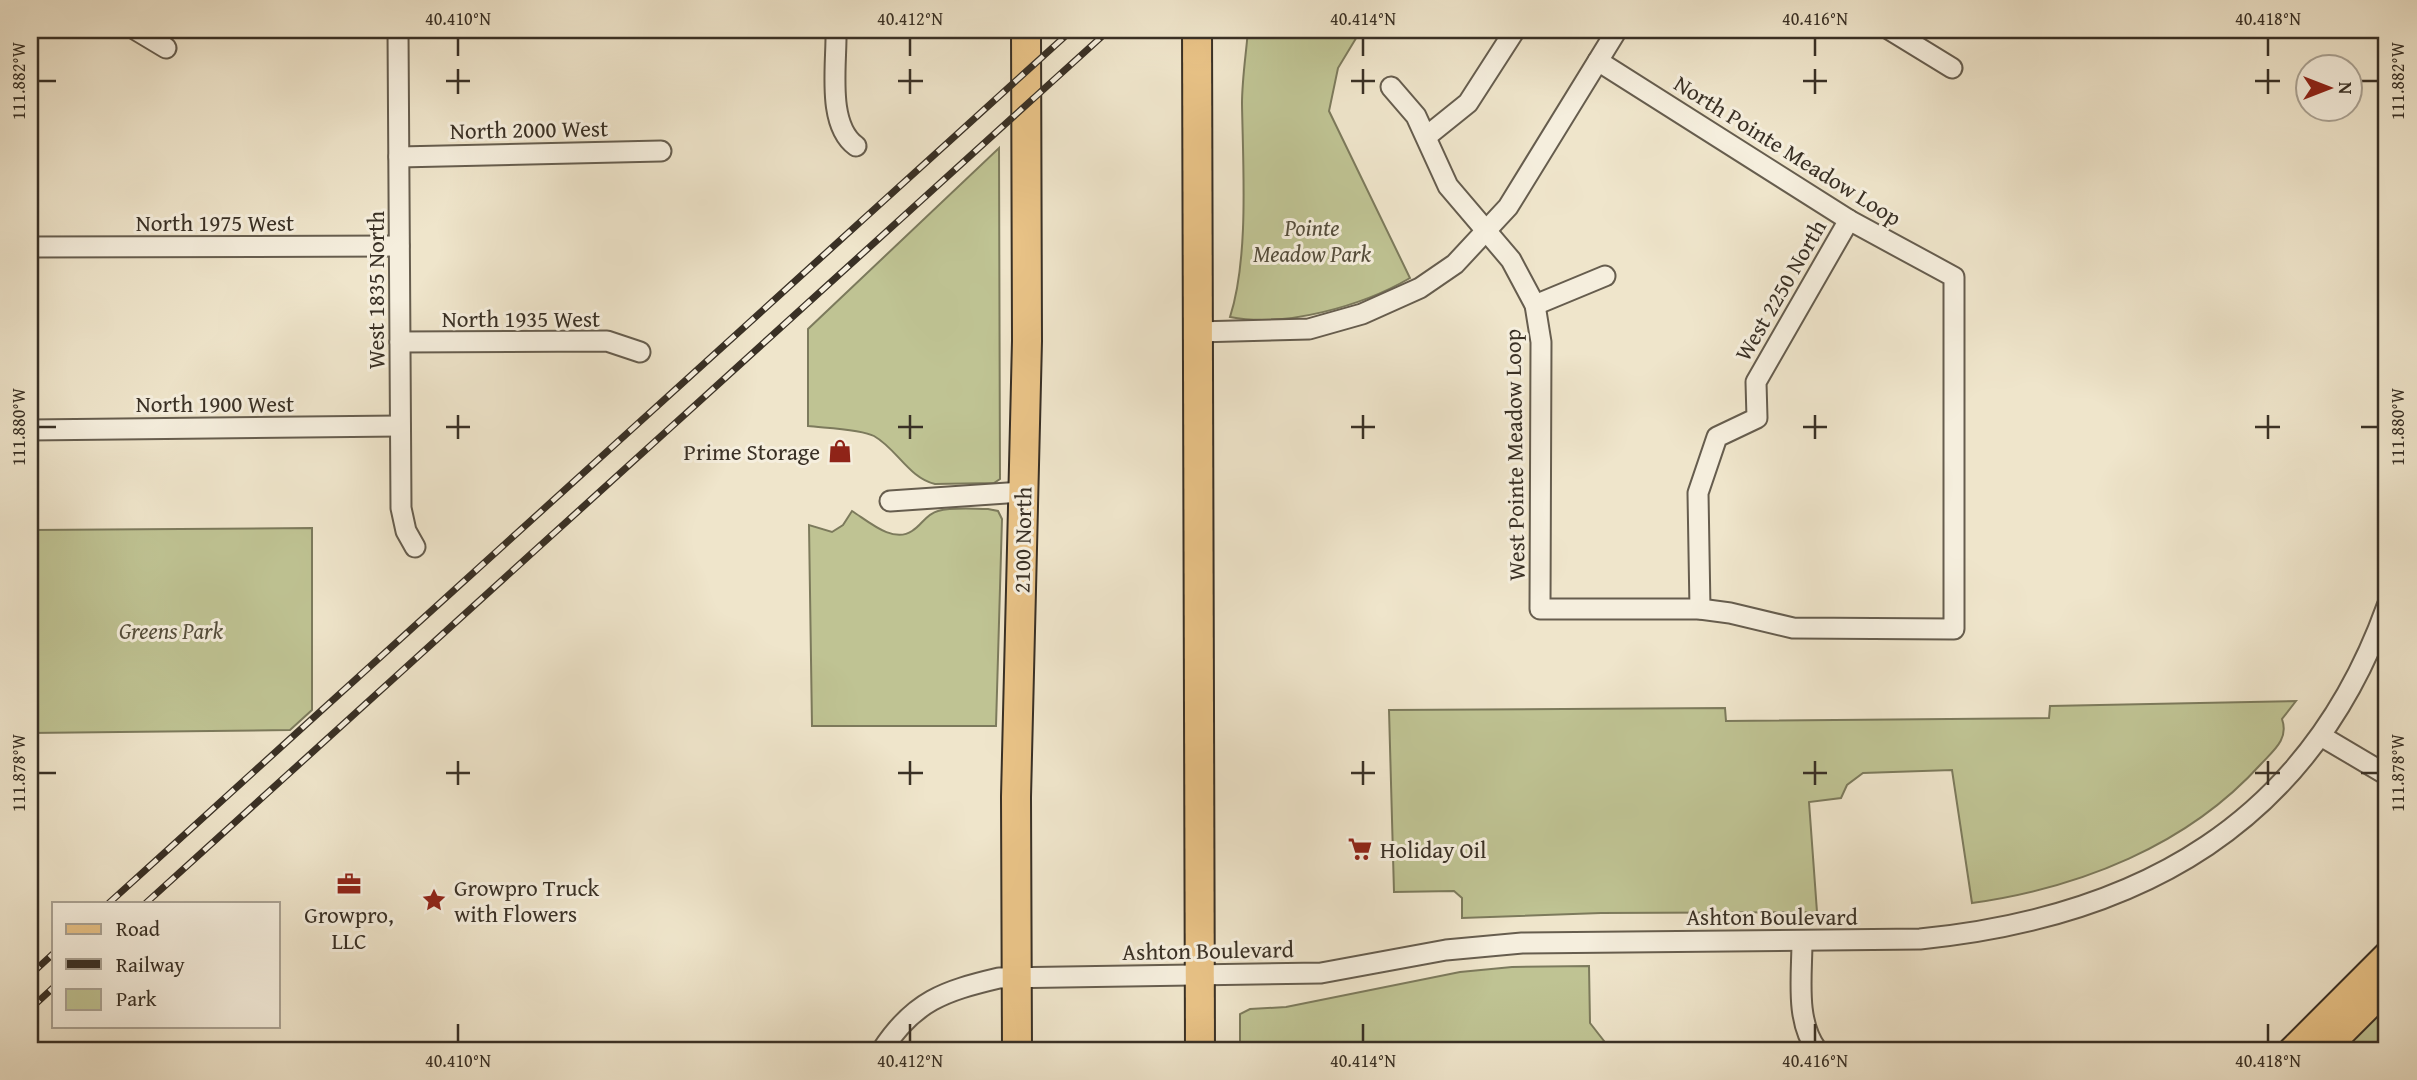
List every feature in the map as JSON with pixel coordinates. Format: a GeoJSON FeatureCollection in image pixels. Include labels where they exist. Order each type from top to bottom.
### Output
{"type":"FeatureCollection","features":[{"type":"Feature","properties":{"kind":"highway","name":"2100 North"},"geometry":{"type":"LineString","coordinates":[[1017,1050],[1016,797],[1027,341],[1026,30]]}},
{"type":"Feature","properties":{"kind":"highway"},"geometry":{"type":"LineString","coordinates":[[1197,30],[1200,1050]]}},
{"type":"Feature","properties":{"kind":"highway"},"geometry":{"type":"LineString","coordinates":[[2323,1050],[2387,986]]}},
{"type":"Feature","properties":{"kind":"main road"},"geometry":{"type":"LineString","coordinates":[[2291,1050],[2387,954]]}},
{"type":"Feature","properties":{"kind":"street"},"geometry":{"type":"LineString","coordinates":[[136,30],[166,48]]}},
{"type":"Feature","properties":{"kind":"street","name":"West 1835 North"},"geometry":{"type":"LineString","coordinates":[[398,30],[402,518],[415,547]]}},
{"type":"Feature","properties":{"kind":"street"},"geometry":{"type":"LineString","coordinates":[[836,30],[837,115],[842,131],[856,146]]}},
{"type":"Feature","properties":{"kind":"street"},"geometry":{"type":"LineString","coordinates":[[1427,136],[1468,103],[1515,30]]}},
{"type":"Feature","properties":{"kind":"street"},"geometry":{"type":"LineString","coordinates":[[1197,332],[1309,329],[1362,314],[1420,288],[1455,264],[1487,232],[1522,185],[1617,30]]}},
{"type":"Feature","properties":{"kind":"street"},"geometry":{"type":"LineString","coordinates":[[1890,30],[1952,68]]}},
{"type":"Feature","properties":{"kind":"street","name":"North Pointe Meadow Loop"},"geometry":{"type":"LineString","coordinates":[[1598,61],[1849,220],[1954,277],[1954,629],[1793,628],[1700,609]]}},
{"type":"Feature","properties":{"kind":"street","name":"West Pointe Meadow Loop"},"geometry":{"type":"LineString","coordinates":[[1391,87],[1406,102],[1427,136],[1432,154],[1448,186],[1511,260],[1535,305],[1541,342],[1540,610],[1700,609]]}},
{"type":"Feature","properties":{"kind":"street","name":"North 2000 West"},"geometry":{"type":"LineString","coordinates":[[398,157],[661,151]]}},
{"type":"Feature","properties":{"kind":"street","name":"West 2250 North"},"geometry":{"type":"LineString","coordinates":[[1700,609],[1698,494],[1717,437],[1757,418],[1756,382],[1849,220]]}},
{"type":"Feature","properties":{"kind":"street","name":"North 1975 West"},"geometry":{"type":"LineString","coordinates":[[30,247],[399,246]]}},
{"type":"Feature","properties":{"kind":"street"},"geometry":{"type":"LineString","coordinates":[[1535,305],[1605,276]]}},
{"type":"Feature","properties":{"kind":"street","name":"North 1935 West"},"geometry":{"type":"LineString","coordinates":[[400,342],[607,341],[640,352]]}},
{"type":"Feature","properties":{"kind":"street","name":"North 1900 West"},"geometry":{"type":"LineString","coordinates":[[30,430],[400,426]]}},
{"type":"Feature","properties":{"kind":"street"},"geometry":{"type":"LineString","coordinates":[[890,501],[1023,492]]}},
{"type":"Feature","properties":{"kind":"street","name":"Ashton Boulevard"},"geometry":{"type":"LineString","coordinates":[[882,1050],[892,1034],[929,1000],[958,987],[1017,978],[1321,973],[1496,944],[1920,939],[1972,934],[2055,917],[2113,897],[2167,871],[2221,835],[2263,799],[2320,736],[2364,663],[2387,606]]}},
{"type":"Feature","properties":{"kind":"street"},"geometry":{"type":"LineString","coordinates":[[2320,736],[2387,775]]}},
{"type":"Feature","properties":{"kind":"street"},"geometry":{"type":"LineString","coordinates":[[1802,941],[1803,1017],[1808,1037],[1817,1050]]}},
{"type":"Feature","properties":{"kind":"green space","name":"Pointe Meadow Park"},"geometry":{"type":"Polygon","coordinates":[[[1248,30],[1361,30],[1338,68],[1329,111],[1410,278],[1346,306],[1323,312],[1275,319],[1230,317],[1240,268],[1242,240],[1242,95],[1248,30]]]}},
{"type":"Feature","properties":{"kind":"green space"},"geometry":{"type":"Polygon","coordinates":[[[999,148],[1000,479],[994,483],[935,484],[910,470],[890,448],[874,436],[852,430],[808,426],[808,329],[999,148]]]}},
{"type":"Feature","properties":{"kind":"green space"},"geometry":{"type":"Polygon","coordinates":[[[852,511],[881,530],[897,535],[912,531],[938,511],[998,511],[1002,519],[996,726],[812,726],[809,525],[832,532],[843,525],[852,511]]]}},
{"type":"Feature","properties":{"kind":"green space","name":"Greens Park"},"geometry":{"type":"Polygon","coordinates":[[[312,528],[312,710],[290,730],[30,733],[30,530],[312,528]]]}},
{"type":"Feature","properties":{"kind":"green space"},"geometry":{"type":"Polygon","coordinates":[[[2296,701],[2282,719],[2284,732],[2275,749],[2232,793],[2200,818],[2129,859],[2091,874],[2012,896],[1972,903],[1952,770],[1863,773],[1847,785],[1841,798],[1809,802],[1817,912],[1601,913],[1462,918],[1462,898],[1454,891],[1394,892],[1389,710],[1725,708],[1726,721],[2049,718],[2050,706],[2296,701]]]}},
{"type":"Feature","properties":{"kind":"green space"},"geometry":{"type":"Polygon","coordinates":[[[1589,966],[1590,1023],[1611,1050],[1240,1050],[1240,1014],[1250,1009],[1286,1007],[1460,972],[1512,967],[1589,966]]]}},
{"type":"Feature","properties":{"kind":"green space"},"geometry":{"type":"Polygon","coordinates":[[[2387,998],[2387,1050],[2334,1050],[2387,998]]]}},
{"type":"Feature","properties":{"kind":"railway"},"geometry":{"type":"LineString","coordinates":[[110,902],[1072,30]]}},
{"type":"Feature","properties":{"kind":"railway"},"geometry":{"type":"LineString","coordinates":[[147,902],[1109,30]]}},
{"type":"Feature","properties":{"kind":"railway"},"geometry":{"type":"LineString","coordinates":[[30,975],[52,955]]}},
{"type":"Feature","properties":{"kind":"railway"},"geometry":{"type":"LineString","coordinates":[[30,1009],[52,989]]}},
{"type":"Feature","properties":{"kind":"place","name":"Prime Storage"},"geometry":{"type":"Point","coordinates":[840,451]}},
{"type":"Feature","properties":{"kind":"place","name":"Holiday Oil"},"geometry":{"type":"Point","coordinates":[1360,849]}},
{"type":"Feature","properties":{"kind":"place","name":"Growpro, LLC"},"geometry":{"type":"Point","coordinates":[349,884]}},
{"type":"Feature","properties":{"kind":"place","name":"Growpro Truck with Flowers"},"geometry":{"type":"Point","coordinates":[434,900]}}]}
